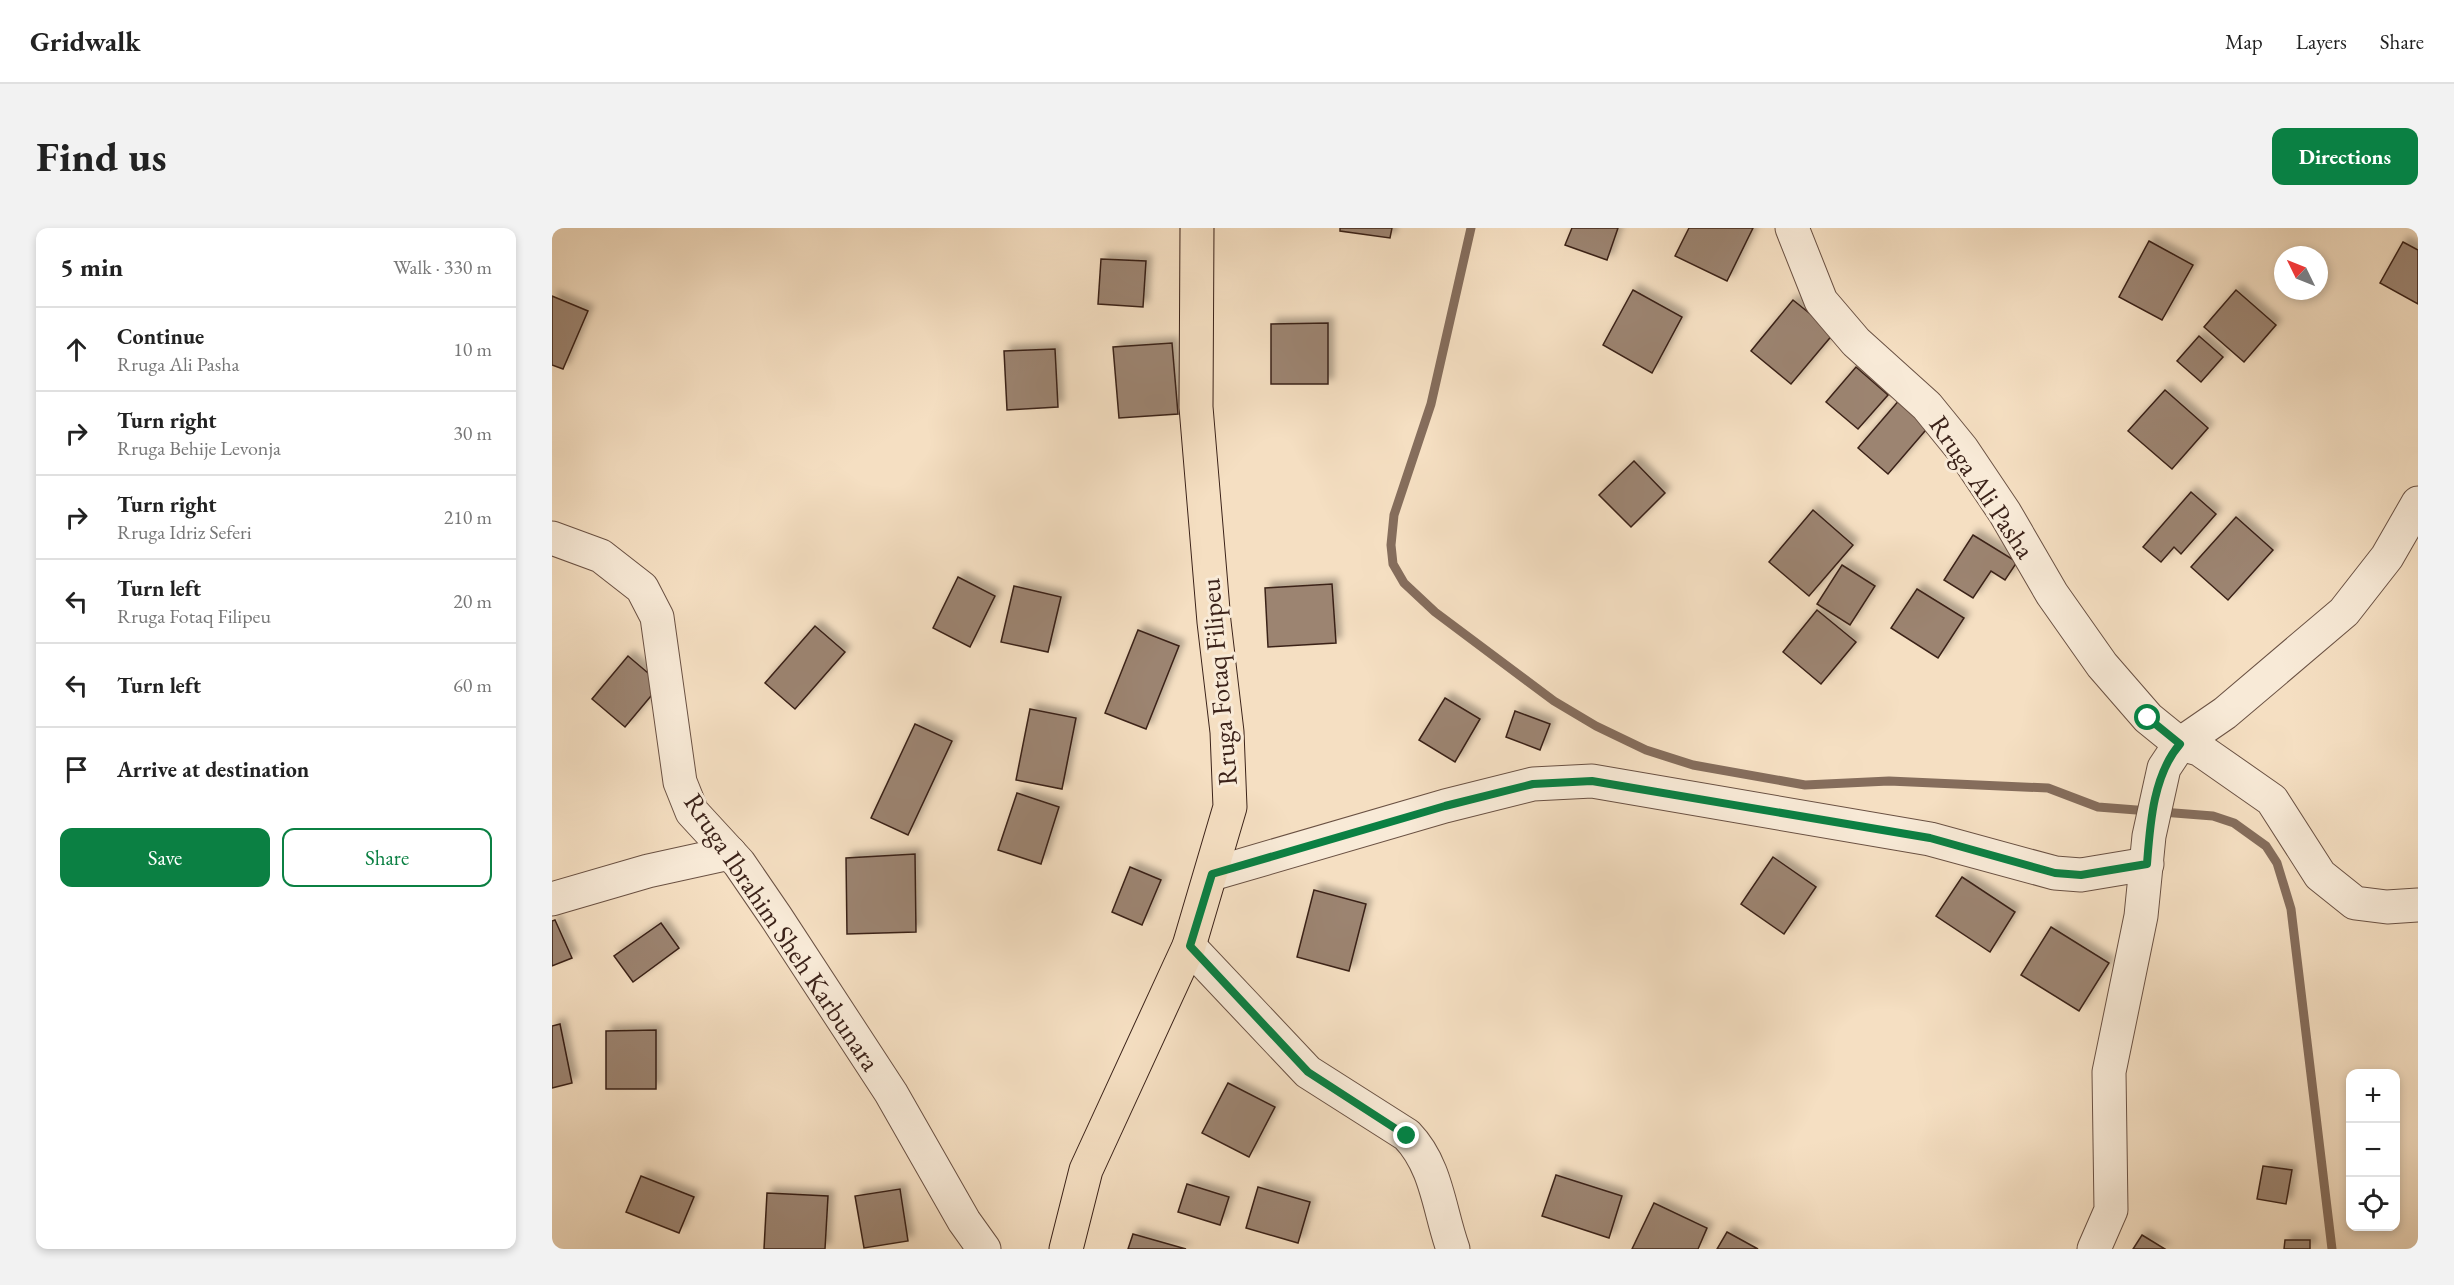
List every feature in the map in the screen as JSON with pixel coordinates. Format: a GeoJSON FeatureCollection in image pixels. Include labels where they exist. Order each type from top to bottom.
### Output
{"type":"FeatureCollection","features":[{"type":"Feature","properties":{"kind":"main road","name":"Rruga Fotaq Filipeu"},"geometry":{"type":"LineString","coordinates":[[1066,1249],[1086,1170],[1190,946],[1230,807],[1227,732],[1214,622],[1196,407],[1197,228]]}},
{"type":"Feature","properties":{"kind":"street","name":"Rruga Ali Pasha"},"geometry":{"type":"LineString","coordinates":[[1792,228],[1821,301],[1856,342],[1927,406],[1962,449],[2005,513],[2052,594],[2102,665],[2148,718],[2172,756],[2199,749],[2272,800],[2320,875],[2355,903],[2388,907],[2418,905]]}},
{"type":"Feature","properties":{"kind":"street"},"geometry":{"type":"LineString","coordinates":[[2094,1249],[2111,1210],[2109,1072],[2137,936],[2152,820],[2172,756],[2344,612],[2387,557],[2418,503]]}},
{"type":"Feature","properties":{"kind":"street","name":"Rruga Ibrahim Sheh Karbunara"},"geometry":{"type":"LineString","coordinates":[[552,538],[601,556],[642,588],[657,617],[680,782],[692,812],[730,853],[776,917],[872,1063],[964,1221],[984,1249]]}},
{"type":"Feature","properties":{"kind":"street"},"geometry":{"type":"LineString","coordinates":[[1212,874],[1445,806],[1533,784],[1592,781],[1930,838],[2055,873],[2081,875],[2147,864]]}},
{"type":"Feature","properties":{"kind":"street"},"geometry":{"type":"LineString","coordinates":[[552,899],[648,871],[730,853]]}},
{"type":"Feature","properties":{"kind":"street"},"geometry":{"type":"LineString","coordinates":[[1190,946],[1308,1072],[1407,1136],[1420,1148],[1430,1165],[1453,1249]]}},
{"type":"Feature","properties":{"kind":"building"},"geometry":{"type":"Polygon","coordinates":[[[1340,228],[1392,228],[1390,238],[1340,231],[1340,228]]]}},
{"type":"Feature","properties":{"kind":"building"},"geometry":{"type":"Polygon","coordinates":[[[1572,228],[1618,228],[1607,260],[1565,245],[1572,228]]]}},
{"type":"Feature","properties":{"kind":"building"},"geometry":{"type":"Polygon","coordinates":[[[1689,228],[1753,228],[1727,281],[1675,256],[1689,228]]]}},
{"type":"Feature","properties":{"kind":"building"},"geometry":{"type":"Polygon","coordinates":[[[2149,241],[2193,265],[2162,320],[2119,297],[2149,241]]]}},
{"type":"Feature","properties":{"kind":"building"},"geometry":{"type":"Polygon","coordinates":[[[2403,242],[2418,250],[2418,304],[2380,283],[2403,242]]]}},
{"type":"Feature","properties":{"kind":"building"},"geometry":{"type":"Polygon","coordinates":[[[1101,259],[1146,261],[1143,307],[1098,304],[1101,259]]]}},
{"type":"Feature","properties":{"kind":"building"},"geometry":{"type":"Polygon","coordinates":[[[1633,290],[1682,317],[1652,373],[1603,345],[1633,290]]]}},
{"type":"Feature","properties":{"kind":"building"},"geometry":{"type":"Polygon","coordinates":[[[2236,290],[2276,325],[2244,362],[2204,327],[2236,290]]]}},
{"type":"Feature","properties":{"kind":"building"},"geometry":{"type":"Polygon","coordinates":[[[552,296],[588,311],[563,369],[552,365],[552,296]]]}},
{"type":"Feature","properties":{"kind":"building"},"geometry":{"type":"Polygon","coordinates":[[[1793,300],[1834,333],[1791,384],[1751,351],[1793,300]]]}},
{"type":"Feature","properties":{"kind":"building"},"geometry":{"type":"Polygon","coordinates":[[[1328,323],[1328,384],[1271,384],[1271,324],[1328,323]]]}},
{"type":"Feature","properties":{"kind":"building"},"geometry":{"type":"Polygon","coordinates":[[[2199,336],[2223,357],[2201,382],[2177,361],[2199,336]]]}},
{"type":"Feature","properties":{"kind":"building"},"geometry":{"type":"Polygon","coordinates":[[[1172,343],[1178,414],[1119,418],[1113,347],[1172,343]]]}},
{"type":"Feature","properties":{"kind":"building"},"geometry":{"type":"Polygon","coordinates":[[[1055,349],[1058,407],[1007,410],[1004,351],[1055,349]]]}},
{"type":"Feature","properties":{"kind":"building"},"geometry":{"type":"Polygon","coordinates":[[[1856,367],[1888,395],[1858,429],[1826,402],[1856,367]]]}},
{"type":"Feature","properties":{"kind":"building"},"geometry":{"type":"Polygon","coordinates":[[[2165,390],[2208,428],[2172,469],[2128,431],[2165,390]]]}},
{"type":"Feature","properties":{"kind":"building"},"geometry":{"type":"Polygon","coordinates":[[[1901,398],[1931,424],[1888,474],[1858,448],[1901,398]]]}},
{"type":"Feature","properties":{"kind":"building"},"geometry":{"type":"Polygon","coordinates":[[[1634,461],[1665,493],[1631,527],[1599,495],[1634,461]]]}},
{"type":"Feature","properties":{"kind":"building"},"geometry":{"type":"Polygon","coordinates":[[[2191,492],[2216,514],[2181,554],[2174,547],[2161,562],[2143,547],[2191,492]]]}},
{"type":"Feature","properties":{"kind":"building"},"geometry":{"type":"Polygon","coordinates":[[[1813,510],[1853,545],[1809,596],[1769,562],[1813,510]]]}},
{"type":"Feature","properties":{"kind":"building"},"geometry":{"type":"Polygon","coordinates":[[[2236,517],[2273,550],[2228,600],[2191,567],[2236,517]]]}},
{"type":"Feature","properties":{"kind":"building"},"geometry":{"type":"Polygon","coordinates":[[[1973,535],[2017,562],[2005,580],[1991,571],[1973,598],[1944,580],[1973,535]]]}},
{"type":"Feature","properties":{"kind":"building"},"geometry":{"type":"Polygon","coordinates":[[[1842,565],[1875,586],[1850,625],[1817,604],[1842,565]]]}},
{"type":"Feature","properties":{"kind":"building"},"geometry":{"type":"Polygon","coordinates":[[[958,577],[995,596],[970,647],[933,628],[958,577]]]}},
{"type":"Feature","properties":{"kind":"building"},"geometry":{"type":"Polygon","coordinates":[[[1332,584],[1336,643],[1268,647],[1265,588],[1332,584]]]}},
{"type":"Feature","properties":{"kind":"building"},"geometry":{"type":"Polygon","coordinates":[[[1014,586],[1061,597],[1048,652],[1001,642],[1014,586]]]}},
{"type":"Feature","properties":{"kind":"building"},"geometry":{"type":"Polygon","coordinates":[[[1917,589],[1964,618],[1938,658],[1891,628],[1917,589]]]}},
{"type":"Feature","properties":{"kind":"building"},"geometry":{"type":"Polygon","coordinates":[[[1817,610],[1856,642],[1821,684],[1783,652],[1817,610]]]}},
{"type":"Feature","properties":{"kind":"building"},"geometry":{"type":"Polygon","coordinates":[[[815,626],[845,652],[795,709],[765,683],[815,626]]]}},
{"type":"Feature","properties":{"kind":"building"},"geometry":{"type":"Polygon","coordinates":[[[1138,630],[1179,646],[1146,729],[1105,713],[1138,630]]]}},
{"type":"Feature","properties":{"kind":"building"},"geometry":{"type":"Polygon","coordinates":[[[628,656],[661,684],[625,727],[592,699],[628,656]]]}},
{"type":"Feature","properties":{"kind":"building"},"geometry":{"type":"Polygon","coordinates":[[[1445,698],[1480,719],[1455,762],[1419,740],[1445,698]]]}},
{"type":"Feature","properties":{"kind":"building"},"geometry":{"type":"Polygon","coordinates":[[[1030,709],[1076,718],[1062,789],[1016,780],[1030,709]]]}},
{"type":"Feature","properties":{"kind":"building"},"geometry":{"type":"Polygon","coordinates":[[[1515,711],[1550,724],[1540,750],[1506,737],[1515,711]]]}},
{"type":"Feature","properties":{"kind":"building"},"geometry":{"type":"Polygon","coordinates":[[[915,724],[952,741],[908,835],[871,818],[915,724]]]}},
{"type":"Feature","properties":{"kind":"building"},"geometry":{"type":"Polygon","coordinates":[[[1017,793],[1059,807],[1041,864],[998,850],[1017,793]]]}},
{"type":"Feature","properties":{"kind":"building"},"geometry":{"type":"Polygon","coordinates":[[[915,854],[916,932],[847,934],[846,858],[915,854]]]}},
{"type":"Feature","properties":{"kind":"building"},"geometry":{"type":"Polygon","coordinates":[[[1773,857],[1816,887],[1784,934],[1741,904],[1773,857]]]}},
{"type":"Feature","properties":{"kind":"building"},"geometry":{"type":"Polygon","coordinates":[[[1130,867],[1161,880],[1142,925],[1112,912],[1130,867]]]}},
{"type":"Feature","properties":{"kind":"building"},"geometry":{"type":"Polygon","coordinates":[[[1962,877],[2015,912],[1990,952],[1936,916],[1962,877]]]}},
{"type":"Feature","properties":{"kind":"building"},"geometry":{"type":"Polygon","coordinates":[[[1314,890],[1366,904],[1349,971],[1297,957],[1314,890]]]}},
{"type":"Feature","properties":{"kind":"building"},"geometry":{"type":"Polygon","coordinates":[[[555,920],[572,958],[552,966],[552,921],[555,920]]]}},
{"type":"Feature","properties":{"kind":"building"},"geometry":{"type":"Polygon","coordinates":[[[661,923],[679,948],[633,982],[614,956],[661,923]]]}},
{"type":"Feature","properties":{"kind":"building"},"geometry":{"type":"Polygon","coordinates":[[[2051,927],[2109,963],[2079,1011],[2021,975],[2051,927]]]}},
{"type":"Feature","properties":{"kind":"building"},"geometry":{"type":"Polygon","coordinates":[[[560,1024],[572,1083],[552,1088],[552,1026],[560,1024]]]}},
{"type":"Feature","properties":{"kind":"building"},"geometry":{"type":"Polygon","coordinates":[[[656,1030],[656,1089],[606,1089],[606,1031],[656,1030]]]}},
{"type":"Feature","properties":{"kind":"building"},"geometry":{"type":"Polygon","coordinates":[[[1228,1083],[1275,1107],[1249,1157],[1202,1133],[1228,1083]]]}},
{"type":"Feature","properties":{"kind":"building"},"geometry":{"type":"Polygon","coordinates":[[[2263,1166],[2292,1170],[2286,1204],[2257,1199],[2263,1166]]]}},
{"type":"Feature","properties":{"kind":"building"},"geometry":{"type":"Polygon","coordinates":[[[1556,1175],[1622,1196],[1609,1238],[1542,1216],[1556,1175]]]}},
{"type":"Feature","properties":{"kind":"building"},"geometry":{"type":"Polygon","coordinates":[[[641,1176],[694,1197],[679,1233],[626,1212],[641,1176]]]}},
{"type":"Feature","properties":{"kind":"building"},"geometry":{"type":"Polygon","coordinates":[[[1187,1184],[1229,1197],[1220,1225],[1178,1212],[1187,1184]]]}},
{"type":"Feature","properties":{"kind":"building"},"geometry":{"type":"Polygon","coordinates":[[[1258,1187],[1310,1202],[1298,1243],[1246,1228],[1258,1187]]]}},
{"type":"Feature","properties":{"kind":"building"},"geometry":{"type":"Polygon","coordinates":[[[900,1189],[908,1241],[864,1248],[855,1196],[900,1189]]]}},
{"type":"Feature","properties":{"kind":"building"},"geometry":{"type":"Polygon","coordinates":[[[767,1193],[828,1196],[825,1249],[764,1249],[767,1193]]]}},
{"type":"Feature","properties":{"kind":"building"},"geometry":{"type":"Polygon","coordinates":[[[1654,1203],[1707,1228],[1698,1249],[1632,1249],[1654,1203]]]}},
{"type":"Feature","properties":{"kind":"building"},"geometry":{"type":"Polygon","coordinates":[[[1727,1232],[1758,1249],[1717,1249],[1727,1232]]]}},
{"type":"Feature","properties":{"kind":"building"},"geometry":{"type":"Polygon","coordinates":[[[1133,1234],[1186,1249],[1128,1249],[1133,1234]]]}},
{"type":"Feature","properties":{"kind":"building"},"geometry":{"type":"Polygon","coordinates":[[[2142,1235],[2165,1249],[2133,1249],[2142,1235]]]}},
{"type":"Feature","properties":{"kind":"building"},"geometry":{"type":"Polygon","coordinates":[[[2285,1240],[2310,1240],[2310,1249],[2284,1249],[2285,1240]]]}},
{"type":"Feature","properties":{"kind":"waterway"},"geometry":{"type":"LineString","coordinates":[[1471,228],[1431,404],[1394,515],[1391,545],[1393,564],[1404,583],[1435,612],[1554,701],[1596,726],[1646,750],[1693,765],[1805,785],[1889,781],[2048,788],[2098,807],[2213,816],[2234,823],[2266,846],[2277,863],[2291,909],[2332,1249]]}},
{"type":"Feature","properties":{"kind":"route"},"geometry":{"type":"LineString","coordinates":[[1407,1136],[1308,1072],[1190,946],[1212,874],[1308,848],[1445,806],[1533,784],[1592,781],[1648,789],[1856,828],[1930,838],[2001,860],[2055,873],[2081,875],[2110,871],[2147,864],[2149,836],[2164,768],[2180,744],[2148,718]]}}]}
